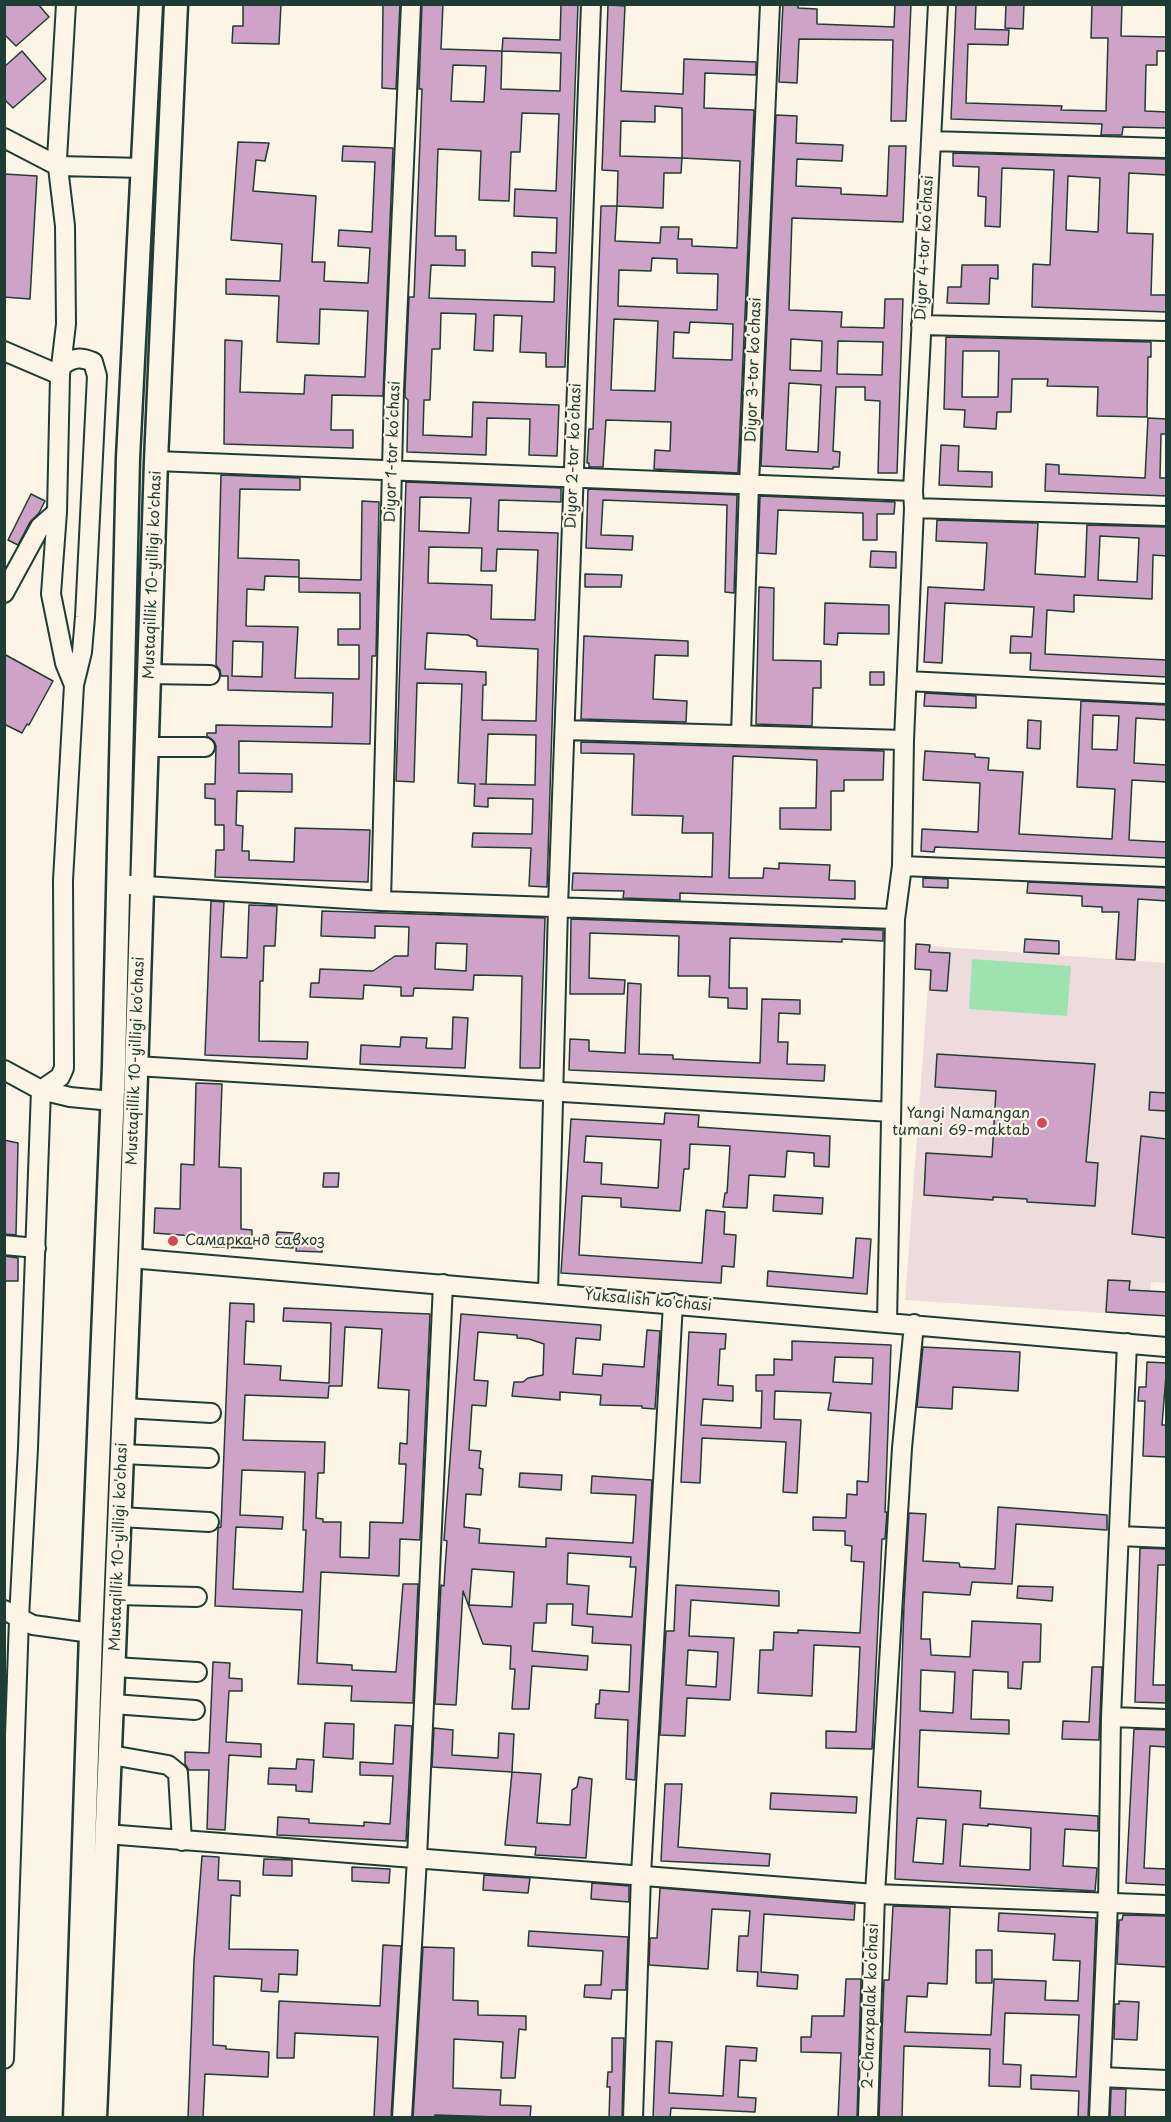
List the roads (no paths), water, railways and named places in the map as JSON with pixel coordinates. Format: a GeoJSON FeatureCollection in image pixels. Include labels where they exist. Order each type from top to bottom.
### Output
{"type":"FeatureCollection","features":[{"type":"Feature","properties":{"kind":"main road","name":"Mustaqillik 10-yilligi ko'chasi"},"geometry":{"type":"LineString","coordinates":[[75,2118],[81,1632],[112,1101],[120,885],[128,458],[152,4]]}},
{"type":"Feature","properties":{"kind":"main road","name":"Mustaqillik 10-yilligi ko'chasi"},"geometry":{"type":"LineString","coordinates":[[95,2118],[130,1258],[156,461],[176,4]]}},
{"type":"Feature","properties":{"kind":"street"},"geometry":{"type":"LineString","coordinates":[[66,4],[58,166],[65,226],[66,324],[51,594],[62,653],[74,685]]}},
{"type":"Feature","properties":{"kind":"street","name":"Diyor 1-tor koʻchasi"},"geometry":{"type":"LineString","coordinates":[[381,901],[392,470],[411,4]]}},
{"type":"Feature","properties":{"kind":"street","name":"Diyor 2-tor koʻchasi"},"geometry":{"type":"LineString","coordinates":[[548,1293],[558,907],[591,4]]}},
{"type":"Feature","properties":{"kind":"street","name":"Diyor 3-tor koʻchasi"},"geometry":{"type":"LineString","coordinates":[[741,735],[749,484],[770,4]]}},
{"type":"Feature","properties":{"kind":"street","name":"Diyor 4-tor koʻchasi"},"geometry":{"type":"LineString","coordinates":[[887,1322],[895,919],[902,866],[913,500],[938,4]]}},
{"type":"Feature","properties":{"kind":"street"},"geometry":{"type":"LineString","coordinates":[[4,138],[58,166],[144,168]]}},
{"type":"Feature","properties":{"kind":"street"},"geometry":{"type":"LineString","coordinates":[[931,141],[1167,148]]}},
{"type":"Feature","properties":{"kind":"street"},"geometry":{"type":"LineString","coordinates":[[921,325],[1167,331]]}},
{"type":"Feature","properties":{"kind":"street"},"geometry":{"type":"LineString","coordinates":[[4,351],[62,370]]}},
{"type":"Feature","properties":{"kind":"street"},"geometry":{"type":"LineString","coordinates":[[40,1090],[60,1077],[64,1068],[63,880],[74,685],[82,652],[86,617],[98,376],[93,362],[82,357],[70,360],[62,370]]}},
{"type":"Feature","properties":{"kind":"street"},"geometry":{"type":"LineString","coordinates":[[156,461],[749,484],[913,500],[1167,516]]}},
{"type":"Feature","properties":{"kind":"street"},"geometry":{"type":"LineString","coordinates":[[4,593],[40,527],[57,512]]}},
{"type":"Feature","properties":{"kind":"street"},"geometry":{"type":"LineString","coordinates":[[149,674],[210,675]]}},
{"type":"Feature","properties":{"kind":"street"},"geometry":{"type":"LineString","coordinates":[[907,681],[1167,693]]}},
{"type":"Feature","properties":{"kind":"street"},"geometry":{"type":"LineString","coordinates":[[565,730],[904,740]]}},
{"type":"Feature","properties":{"kind":"street"},"geometry":{"type":"LineString","coordinates":[[147,747],[206,747]]}},
{"type":"Feature","properties":{"kind":"street"},"geometry":{"type":"LineString","coordinates":[[902,866],[1167,877]]}},
{"type":"Feature","properties":{"kind":"street"},"geometry":{"type":"LineString","coordinates":[[120,885],[381,901],[895,919]]}},
{"type":"Feature","properties":{"kind":"street"},"geometry":{"type":"LineString","coordinates":[[136,1066],[891,1112]]}},
{"type":"Feature","properties":{"kind":"street"},"geometry":{"type":"LineString","coordinates":[[4,1070],[40,1090],[69,1097],[112,1101]]}},
{"type":"Feature","properties":{"kind":"street"},"geometry":{"type":"LineString","coordinates":[[4,2059],[19,1618],[36,1248],[40,1090]]}},
{"type":"Feature","properties":{"kind":"street"},"geometry":{"type":"LineString","coordinates":[[4,1245],[36,1248]]}},
{"type":"Feature","properties":{"kind":"street","name":"Yuksalish ko'chasi"},"geometry":{"type":"LineString","coordinates":[[130,1258],[1167,1347]]}},
{"type":"Feature","properties":{"kind":"street"},"geometry":{"type":"LineString","coordinates":[[402,2118],[417,1858],[443,1284]]}},
{"type":"Feature","properties":{"kind":"street"},"geometry":{"type":"LineString","coordinates":[[633,2118],[641,1875],[673,1304]]}},
{"type":"Feature","properties":{"kind":"street","name":"2-Charxpalak koʻchasi"},"geometry":{"type":"LineString","coordinates":[[868,2118],[875,1894],[902,1448],[914,1324]]}},
{"type":"Feature","properties":{"kind":"street"},"geometry":{"type":"LineString","coordinates":[[1099,2118],[1108,1903],[1111,1717],[1127,1343]]}},
{"type":"Feature","properties":{"kind":"street"},"geometry":{"type":"LineString","coordinates":[[124,1408],[211,1413]]}},
{"type":"Feature","properties":{"kind":"street"},"geometry":{"type":"LineString","coordinates":[[122,1454],[209,1458]]}},
{"type":"Feature","properties":{"kind":"street"},"geometry":{"type":"LineString","coordinates":[[120,1517],[209,1522]]}},
{"type":"Feature","properties":{"kind":"street"},"geometry":{"type":"LineString","coordinates":[[1119,1536],[1167,1538]]}},
{"type":"Feature","properties":{"kind":"street"},"geometry":{"type":"LineString","coordinates":[[117,1595],[197,1597]]}},
{"type":"Feature","properties":{"kind":"street"},"geometry":{"type":"LineString","coordinates":[[19,1618],[81,1632]]}},
{"type":"Feature","properties":{"kind":"street"},"geometry":{"type":"LineString","coordinates":[[114,1667],[197,1672]]}},
{"type":"Feature","properties":{"kind":"street"},"geometry":{"type":"LineString","coordinates":[[113,1704],[195,1710]]}},
{"type":"Feature","properties":{"kind":"street"},"geometry":{"type":"LineString","coordinates":[[1111,1717],[1167,1719]]}},
{"type":"Feature","properties":{"kind":"street"},"geometry":{"type":"LineString","coordinates":[[111,1755],[168,1766],[178,1773],[182,1841]]}},
{"type":"Feature","properties":{"kind":"street"},"geometry":{"type":"LineString","coordinates":[[106,1834],[875,1894],[1167,1905]]}},
{"type":"Feature","properties":{"kind":"street"},"geometry":{"type":"LineString","coordinates":[[1101,2077],[1167,2080]]}},
{"type":"Feature","properties":{"kind":"place","name":"Yangi Namangan tumani 69-maktab"},"geometry":{"type":"Point","coordinates":[1042,1123]}},
{"type":"Feature","properties":{"kind":"place","name":"Самарканд савхоз"},"geometry":{"type":"Point","coordinates":[173,1241]}}]}
